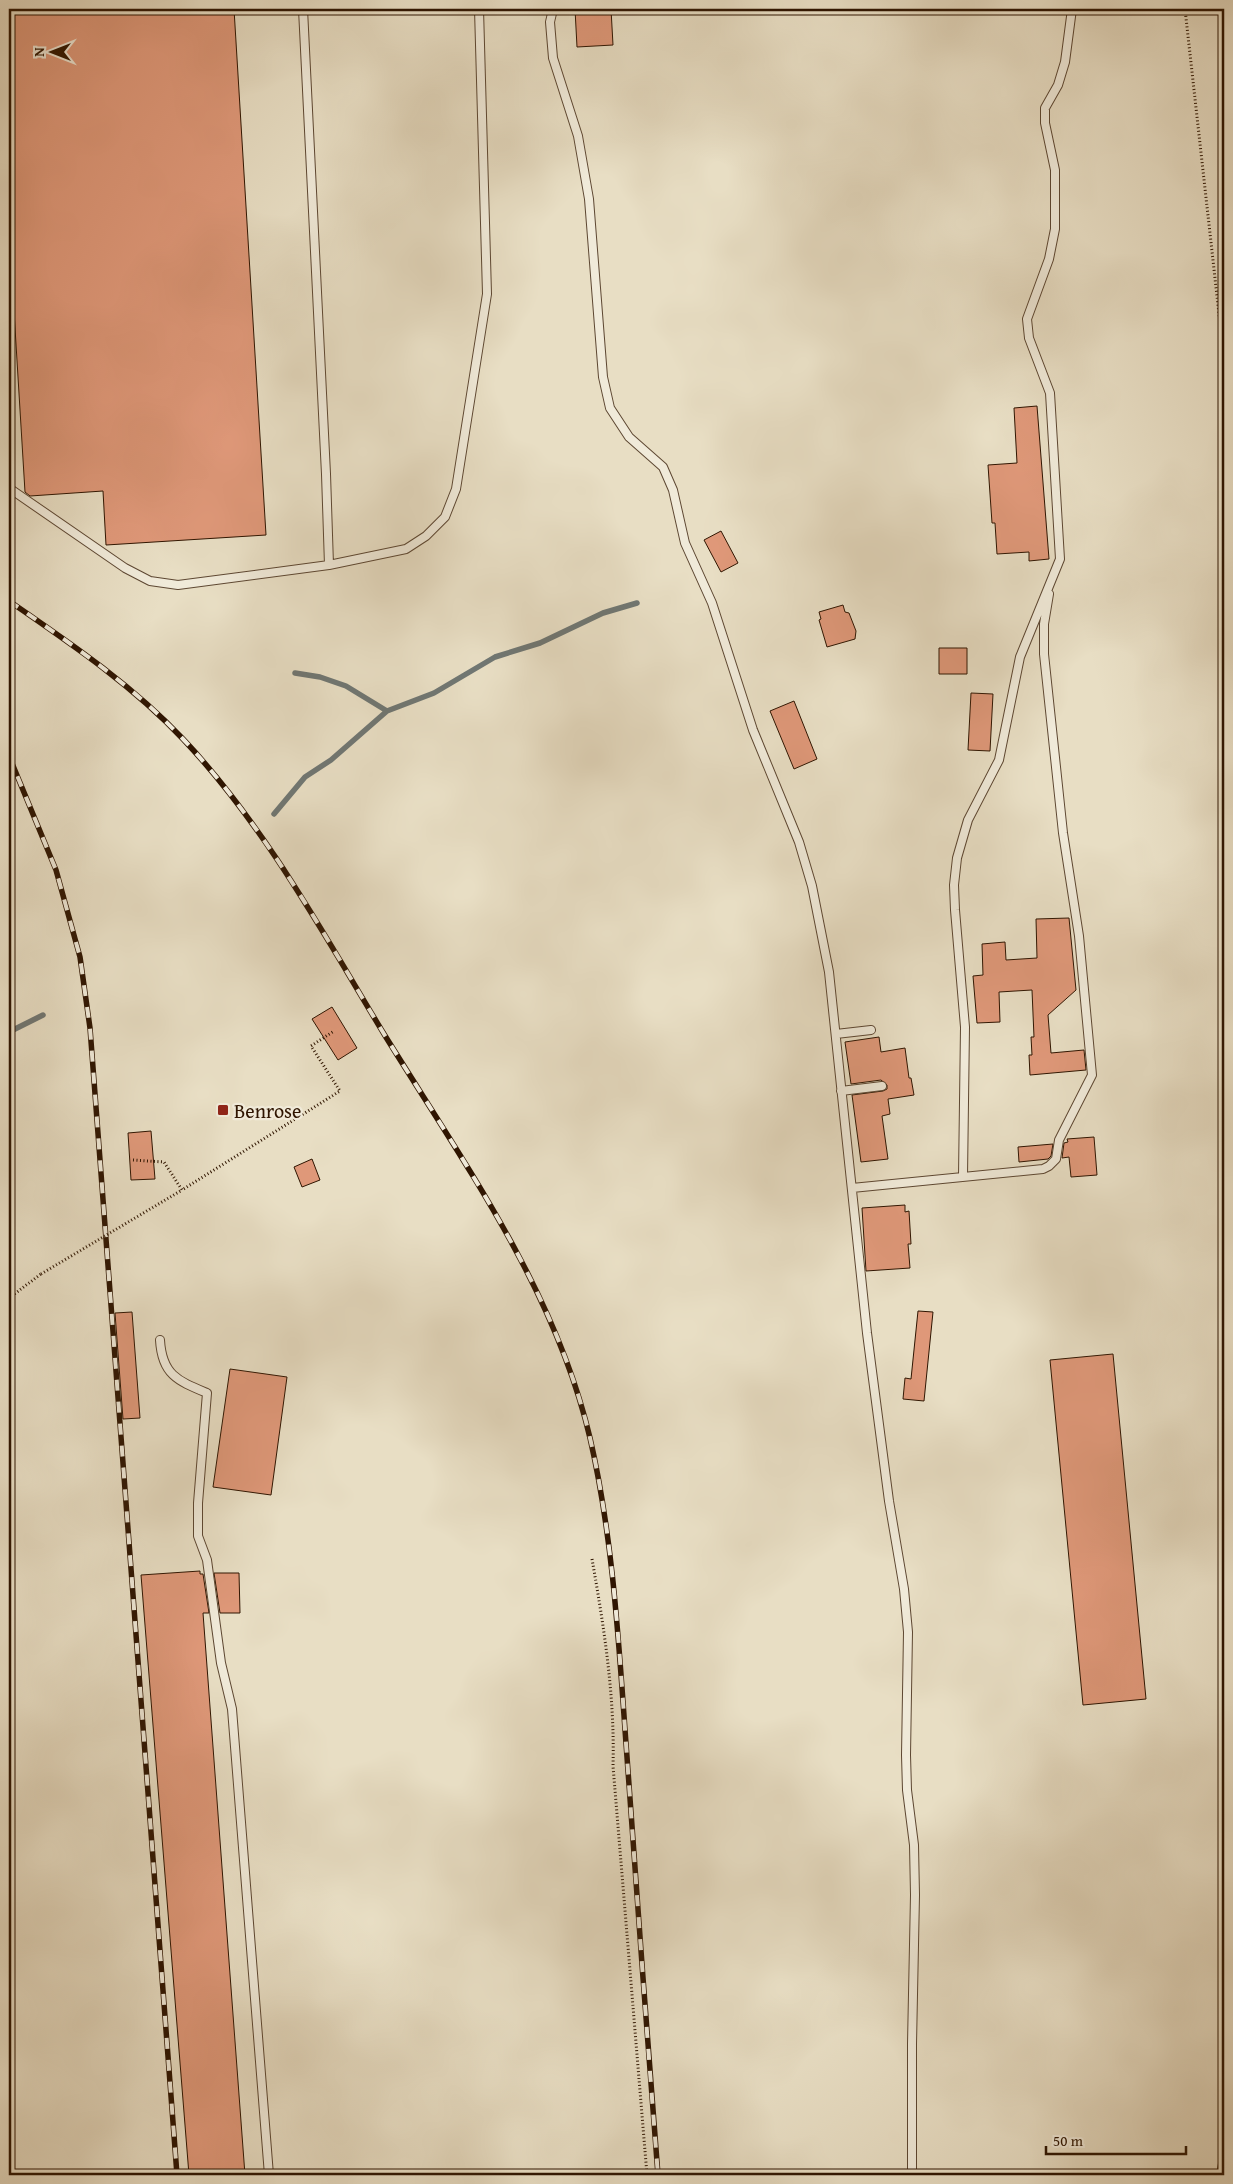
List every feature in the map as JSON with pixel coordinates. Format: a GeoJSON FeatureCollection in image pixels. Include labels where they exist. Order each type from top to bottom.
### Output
{"type":"FeatureCollection","features":[{"type":"Feature","properties":{"kind":"lane"},"geometry":{"type":"LineString","coordinates":[[303,9],[329,565]]}},
{"type":"Feature","properties":{"kind":"lane"},"geometry":{"type":"LineString","coordinates":[[9,464],[10,489],[125,568],[150,581],[178,585],[329,565],[406,549],[426,536],[445,517],[456,489],[487,294],[479,9]]}},
{"type":"Feature","properties":{"kind":"lane"},"geometry":{"type":"LineString","coordinates":[[552,9],[550,22],[554,58],[578,136],[589,199],[603,377],[610,408],[629,438],[663,467],[673,490],[685,543],[712,603],[753,730],[802,851],[812,886],[827,963],[876,1411],[904,1589],[908,1632],[906,1755],[907,1790],[914,1845],[915,1895],[912,2175]]}},
{"type":"Feature","properties":{"kind":"lane"},"geometry":{"type":"LineString","coordinates":[[963,1176],[965,1027],[955,910],[954,885],[957,858],[968,820],[999,760],[1020,657],[1060,560],[1050,393],[1029,338],[1027,319],[1049,259],[1055,229],[1055,170],[1045,123],[1045,108],[1058,85],[1065,62],[1072,9]]}},
{"type":"Feature","properties":{"kind":"lane"},"geometry":{"type":"LineString","coordinates":[[852,1188],[963,1176],[1032,1171],[1049,1166],[1056,1158],[1059,1140],[1092,1075],[1078,928],[1062,824],[1044,663],[1044,624],[1051,582]]}},
{"type":"Feature","properties":{"kind":"lane"},"geometry":{"type":"LineString","coordinates":[[836,1034],[871,1030]]}},
{"type":"Feature","properties":{"kind":"lane"},"geometry":{"type":"LineString","coordinates":[[841,1090],[882,1086]]}},
{"type":"Feature","properties":{"kind":"lane"},"geometry":{"type":"LineString","coordinates":[[160,1340],[161,1357],[168,1372],[186,1384],[207,1393],[198,1503],[198,1536],[207,1560],[221,1663],[232,1709],[269,2175]]}},
{"type":"Feature","properties":{"kind":"path"},"geometry":{"type":"LineString","coordinates":[[1185,9],[1224,359]]}},
{"type":"Feature","properties":{"kind":"path"},"geometry":{"type":"LineString","coordinates":[[9,1298],[41,1274],[182,1190],[340,1090],[310,1046],[334,1031]]}},
{"type":"Feature","properties":{"kind":"path"},"geometry":{"type":"LineString","coordinates":[[133,1160],[164,1162],[182,1190]]}},
{"type":"Feature","properties":{"kind":"path"},"geometry":{"type":"LineString","coordinates":[[592,1559],[609,1667],[614,1731],[613,1766],[647,2175]]}},
{"type":"Feature","properties":{"kind":"building"},"geometry":{"type":"Polygon","coordinates":[[[9,9],[234,9],[266,535],[106,545],[103,491],[30,496],[25,492],[9,229],[9,9]]]}},
{"type":"Feature","properties":{"kind":"building"},"geometry":{"type":"Polygon","coordinates":[[[575,9],[611,9],[613,45],[577,47],[575,9]]]}},
{"type":"Feature","properties":{"kind":"building"},"geometry":{"type":"Polygon","coordinates":[[[1037,406],[1049,559],[1029,561],[1029,552],[997,554],[995,523],[992,523],[988,465],[1017,463],[1014,408],[1037,406]]]}},
{"type":"Feature","properties":{"kind":"building"},"geometry":{"type":"Polygon","coordinates":[[[721,531],[738,563],[721,572],[704,540],[721,531]]]}},
{"type":"Feature","properties":{"kind":"building"},"geometry":{"type":"Polygon","coordinates":[[[843,605],[845,612],[849,613],[856,631],[855,639],[827,647],[819,620],[821,619],[819,612],[843,605]]]}},
{"type":"Feature","properties":{"kind":"building"},"geometry":{"type":"Polygon","coordinates":[[[939,648],[967,648],[967,674],[939,674],[939,648]]]}},
{"type":"Feature","properties":{"kind":"building"},"geometry":{"type":"Polygon","coordinates":[[[971,693],[993,694],[990,751],[968,750],[971,693]]]}},
{"type":"Feature","properties":{"kind":"building"},"geometry":{"type":"Polygon","coordinates":[[[794,701],[817,759],[794,769],[770,711],[794,701]]]}},
{"type":"Feature","properties":{"kind":"building"},"geometry":{"type":"Polygon","coordinates":[[[1069,918],[1076,990],[1048,1015],[1051,1053],[1084,1050],[1086,1070],[1030,1075],[1029,1055],[1032,1055],[1031,1037],[1034,1037],[1032,990],[999,992],[1000,1022],[977,1023],[973,976],[983,975],[982,944],[1005,942],[1006,960],[1037,958],[1036,919],[1069,918]]]}},
{"type":"Feature","properties":{"kind":"building"},"geometry":{"type":"Polygon","coordinates":[[[332,1007],[357,1048],[338,1060],[312,1019],[332,1007]]]}},
{"type":"Feature","properties":{"kind":"building"},"geometry":{"type":"Polygon","coordinates":[[[879,1037],[881,1052],[905,1048],[909,1078],[911,1078],[914,1095],[888,1099],[890,1114],[882,1116],[888,1159],[861,1162],[852,1095],[883,1091],[887,1089],[887,1085],[881,1080],[851,1084],[845,1042],[879,1037]]]}},
{"type":"Feature","properties":{"kind":"building"},"geometry":{"type":"Polygon","coordinates":[[[151,1131],[155,1179],[131,1180],[128,1133],[151,1131]]]}},
{"type":"Feature","properties":{"kind":"building"},"geometry":{"type":"Polygon","coordinates":[[[1094,1137],[1097,1175],[1071,1177],[1069,1157],[1062,1158],[1064,1143],[1068,1142],[1067,1139],[1094,1137]]]}},
{"type":"Feature","properties":{"kind":"building"},"geometry":{"type":"Polygon","coordinates":[[[1053,1144],[1051,1156],[1048,1159],[1019,1162],[1018,1147],[1053,1144]]]}},
{"type":"Feature","properties":{"kind":"building"},"geometry":{"type":"Polygon","coordinates":[[[312,1159],[320,1180],[302,1187],[294,1167],[312,1159]]]}},
{"type":"Feature","properties":{"kind":"building"},"geometry":{"type":"Polygon","coordinates":[[[905,1205],[905,1212],[909,1211],[911,1244],[908,1244],[910,1268],[866,1271],[862,1208],[905,1205]]]}},
{"type":"Feature","properties":{"kind":"building"},"geometry":{"type":"Polygon","coordinates":[[[918,1311],[933,1312],[924,1401],[903,1399],[905,1378],[911,1379],[918,1311]]]}},
{"type":"Feature","properties":{"kind":"building"},"geometry":{"type":"Polygon","coordinates":[[[132,1312],[140,1418],[123,1419],[115,1313],[132,1312]]]}},
{"type":"Feature","properties":{"kind":"building"},"geometry":{"type":"Polygon","coordinates":[[[1113,1354],[1146,1699],[1083,1705],[1050,1360],[1113,1354]]]}},
{"type":"Feature","properties":{"kind":"building"},"geometry":{"type":"Polygon","coordinates":[[[230,1369],[287,1377],[271,1495],[213,1487],[230,1369]]]}},
{"type":"Feature","properties":{"kind":"building"},"geometry":{"type":"Polygon","coordinates":[[[200,1571],[200,1574],[203,1574],[209,1613],[203,1613],[245,2175],[189,2175],[141,1575],[200,1571]]]}},
{"type":"Feature","properties":{"kind":"building"},"geometry":{"type":"Polygon","coordinates":[[[214,1573],[239,1573],[240,1613],[220,1613],[214,1573]]]}},
{"type":"Feature","properties":{"kind":"waterway"},"geometry":{"type":"LineString","coordinates":[[274,814],[305,777],[331,760],[387,711],[434,693],[495,657],[540,643],[603,613],[637,603]]}},
{"type":"Feature","properties":{"kind":"waterway"},"geometry":{"type":"LineString","coordinates":[[295,673],[320,677],[346,686],[387,711]]}},
{"type":"Feature","properties":{"kind":"waterway"},"geometry":{"type":"LineString","coordinates":[[9,1032],[43,1015]]}},
{"type":"Feature","properties":{"kind":"railway"},"geometry":{"type":"LineString","coordinates":[[9,601],[122,683],[163,719],[213,773],[267,844],[475,1179],[530,1278],[554,1330],[574,1383],[590,1438],[605,1517],[610,1556],[621,1677],[658,2175]]}},
{"type":"Feature","properties":{"kind":"railway"},"geometry":{"type":"LineString","coordinates":[[9,756],[56,870],[80,957],[90,1028],[177,2175]]}},
{"type":"Feature","properties":{"kind":"railway"},"geometry":{"type":"LineString","coordinates":[[1219,2175],[1224,2142]]}},
{"type":"Feature","properties":{"kind":"place","name":"Benrose"},"geometry":{"type":"Point","coordinates":[223,1110]}}]}
